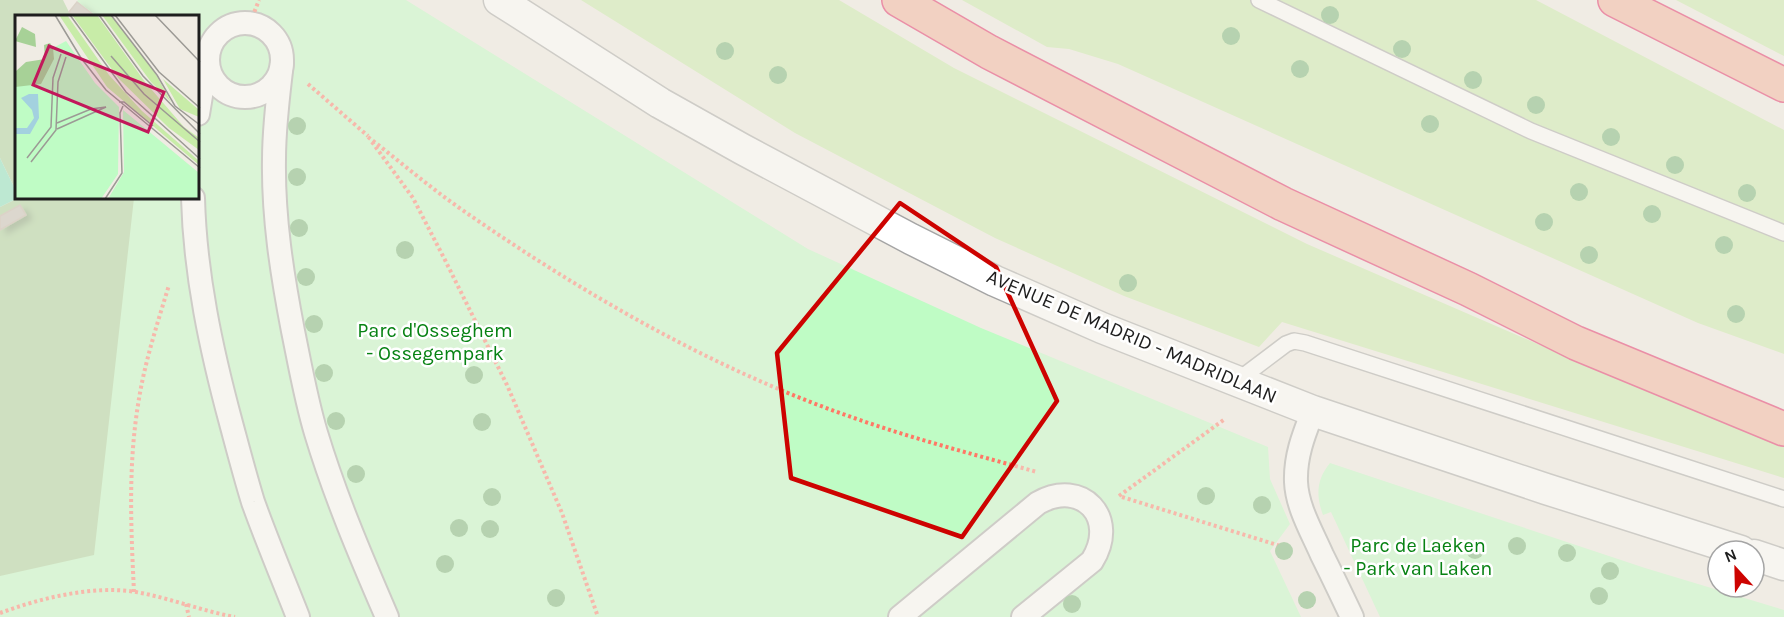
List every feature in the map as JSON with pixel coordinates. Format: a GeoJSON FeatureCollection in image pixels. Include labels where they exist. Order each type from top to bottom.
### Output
{"type":"FeatureCollection","features":[{"type":"Feature","properties":{"kind":"highway"},"geometry":{"type":"LineString","coordinates":[[899,0],[989,51],[1283,204],[1576,343],[1784,429]]}},
{"type":"Feature","properties":{"kind":"highway"},"geometry":{"type":"LineString","coordinates":[[1615,0],[1784,85]]}},
{"type":"Feature","properties":{"kind":"highway"},"geometry":{"type":"LineString","coordinates":[[1468,290],[1784,407]]}},
{"type":"Feature","properties":{"kind":"street","name":"AVENUE DE MADRID - MADRIDLAAN"},"geometry":{"type":"LineString","coordinates":[[499,0],[660,103],[742,149],[911,239],[995,281],[1091,324],[1313,411],[1706,540]]}},
{"type":"Feature","properties":{"kind":"street"},"geometry":{"type":"LineString","coordinates":[[200,99],[213,41],[228,26],[250,23],[261,27],[277,41],[282,63],[275,119],[275,205],[280,263],[290,316],[316,434],[357,547],[387,617]]}},
{"type":"Feature","properties":{"kind":"street"},"geometry":{"type":"LineString","coordinates":[[209,52],[208,63],[217,85],[225,92],[236,96],[247,97],[267,89],[274,82],[282,63]]}},
{"type":"Feature","properties":{"kind":"street"},"geometry":{"type":"LineString","coordinates":[[194,200],[194,228],[200,276],[211,342],[226,404],[253,501],[298,617]]}},
{"type":"Feature","properties":{"kind":"street"},"geometry":{"type":"LineString","coordinates":[[1313,411],[1299,448],[1296,483],[1299,499],[1307,522],[1352,617]]}},
{"type":"Feature","properties":{"kind":"street"},"geometry":{"type":"LineString","coordinates":[[900,617],[1038,503],[1050,496],[1063,494],[1076,496],[1087,502],[1096,512],[1101,524],[1100,549],[1092,561],[1023,617]]}},
{"type":"Feature","properties":{"kind":"street"},"geometry":{"type":"LineString","coordinates":[[1766,559],[1784,565]]}},
{"type":"Feature","properties":{"kind":"lane"},"geometry":{"type":"LineString","coordinates":[[1259,0],[1531,131],[1784,233]]}},
{"type":"Feature","properties":{"kind":"lane"},"geometry":{"type":"LineString","coordinates":[[1238,381],[1286,344],[1294,341],[1305,343],[1784,499]]}},
{"type":"Feature","properties":{"kind":"path"},"geometry":{"type":"LineString","coordinates":[[250,23],[259,0]]}},
{"type":"Feature","properties":{"kind":"path"},"geometry":{"type":"LineString","coordinates":[[282,63],[368,136],[456,205],[545,266],[615,308],[764,382],[853,418],[917,439],[1045,474]]}},
{"type":"Feature","properties":{"kind":"path"},"geometry":{"type":"LineString","coordinates":[[368,136],[412,198],[446,260],[502,375],[562,513],[598,617]]}},
{"type":"Feature","properties":{"kind":"path"},"geometry":{"type":"LineString","coordinates":[[134,592],[130,473],[138,404],[149,351],[171,279]]}},
{"type":"Feature","properties":{"kind":"path"},"geometry":{"type":"LineString","coordinates":[[1096,512],[1225,419]]}},
{"type":"Feature","properties":{"kind":"path"},"geometry":{"type":"LineString","coordinates":[[1118,496],[1325,560]]}},
{"type":"Feature","properties":{"kind":"path"},"geometry":{"type":"LineString","coordinates":[[0,613],[70,594],[101,591],[134,592],[236,617]]}},
{"type":"Feature","properties":{"kind":"path"},"geometry":{"type":"LineString","coordinates":[[186,603],[189,617]]}},
{"type":"Feature","properties":{"kind":"highlighted area"},"geometry":{"type":"Polygon","coordinates":[[[900,203],[996,267],[1057,401],[962,537],[791,478],[777,353],[900,203]]]}},
{"type":"Feature","properties":{"kind":"green space"},"geometry":{"type":"Polygon","coordinates":[[[0,0],[63,0],[73,15],[15,15],[15,189],[0,158],[0,0]]]}},
{"type":"Feature","properties":{"kind":"green space","name":"Parc d'Osseghem - Ossegempark"},"geometry":{"type":"Polygon","coordinates":[[[78,0],[406,0],[808,249],[981,328],[1268,447],[1270,479],[1290,524],[1270,551],[1301,617],[0,617],[0,576],[94,555],[134,200],[200,200],[200,15],[73,15],[69,12],[78,0]]]}},
{"type":"Feature","properties":{"kind":"green space"},"geometry":{"type":"Polygon","coordinates":[[[581,0],[839,0],[954,68],[1307,244],[1593,368],[1784,441],[1784,478],[1282,322],[1259,347],[1124,296],[995,238],[795,133],[581,0]]]}},
{"type":"Feature","properties":{"kind":"green space"},"geometry":{"type":"Polygon","coordinates":[[[962,0],[1536,0],[1784,130],[1784,354],[1698,323],[1118,64],[1069,49],[1047,47],[962,0]]]}},
{"type":"Feature","properties":{"kind":"green space"},"geometry":{"type":"Polygon","coordinates":[[[1676,0],[1784,0],[1784,56],[1676,0]]]}},
{"type":"Feature","properties":{"kind":"green space"},"geometry":{"type":"Polygon","coordinates":[[[0,158],[15,189],[15,200],[0,207],[0,158]]]}},
{"type":"Feature","properties":{"kind":"green space"},"geometry":{"type":"Polygon","coordinates":[[[15,200],[177,200],[111,576],[0,602],[0,207],[15,200]]]}},
{"type":"Feature","properties":{"kind":"green space","name":"Parc de Laeken - Park van Laken"},"geometry":{"type":"Polygon","coordinates":[[[1330,463],[1706,586],[1706,599],[1748,599],[1784,610],[1784,617],[1380,617],[1331,512],[1323,515],[1318,495],[1325,469],[1330,463]]]}},
{"type":"Feature","properties":{"kind":"building"},"geometry":{"type":"Polygon","coordinates":[[[77,2],[94,15],[73,15],[69,12],[77,2]]]}},
{"type":"Feature","properties":{"kind":"building"},"geometry":{"type":"Polygon","coordinates":[[[20,205],[26,215],[0,230],[0,216],[20,205]]]}}]}
